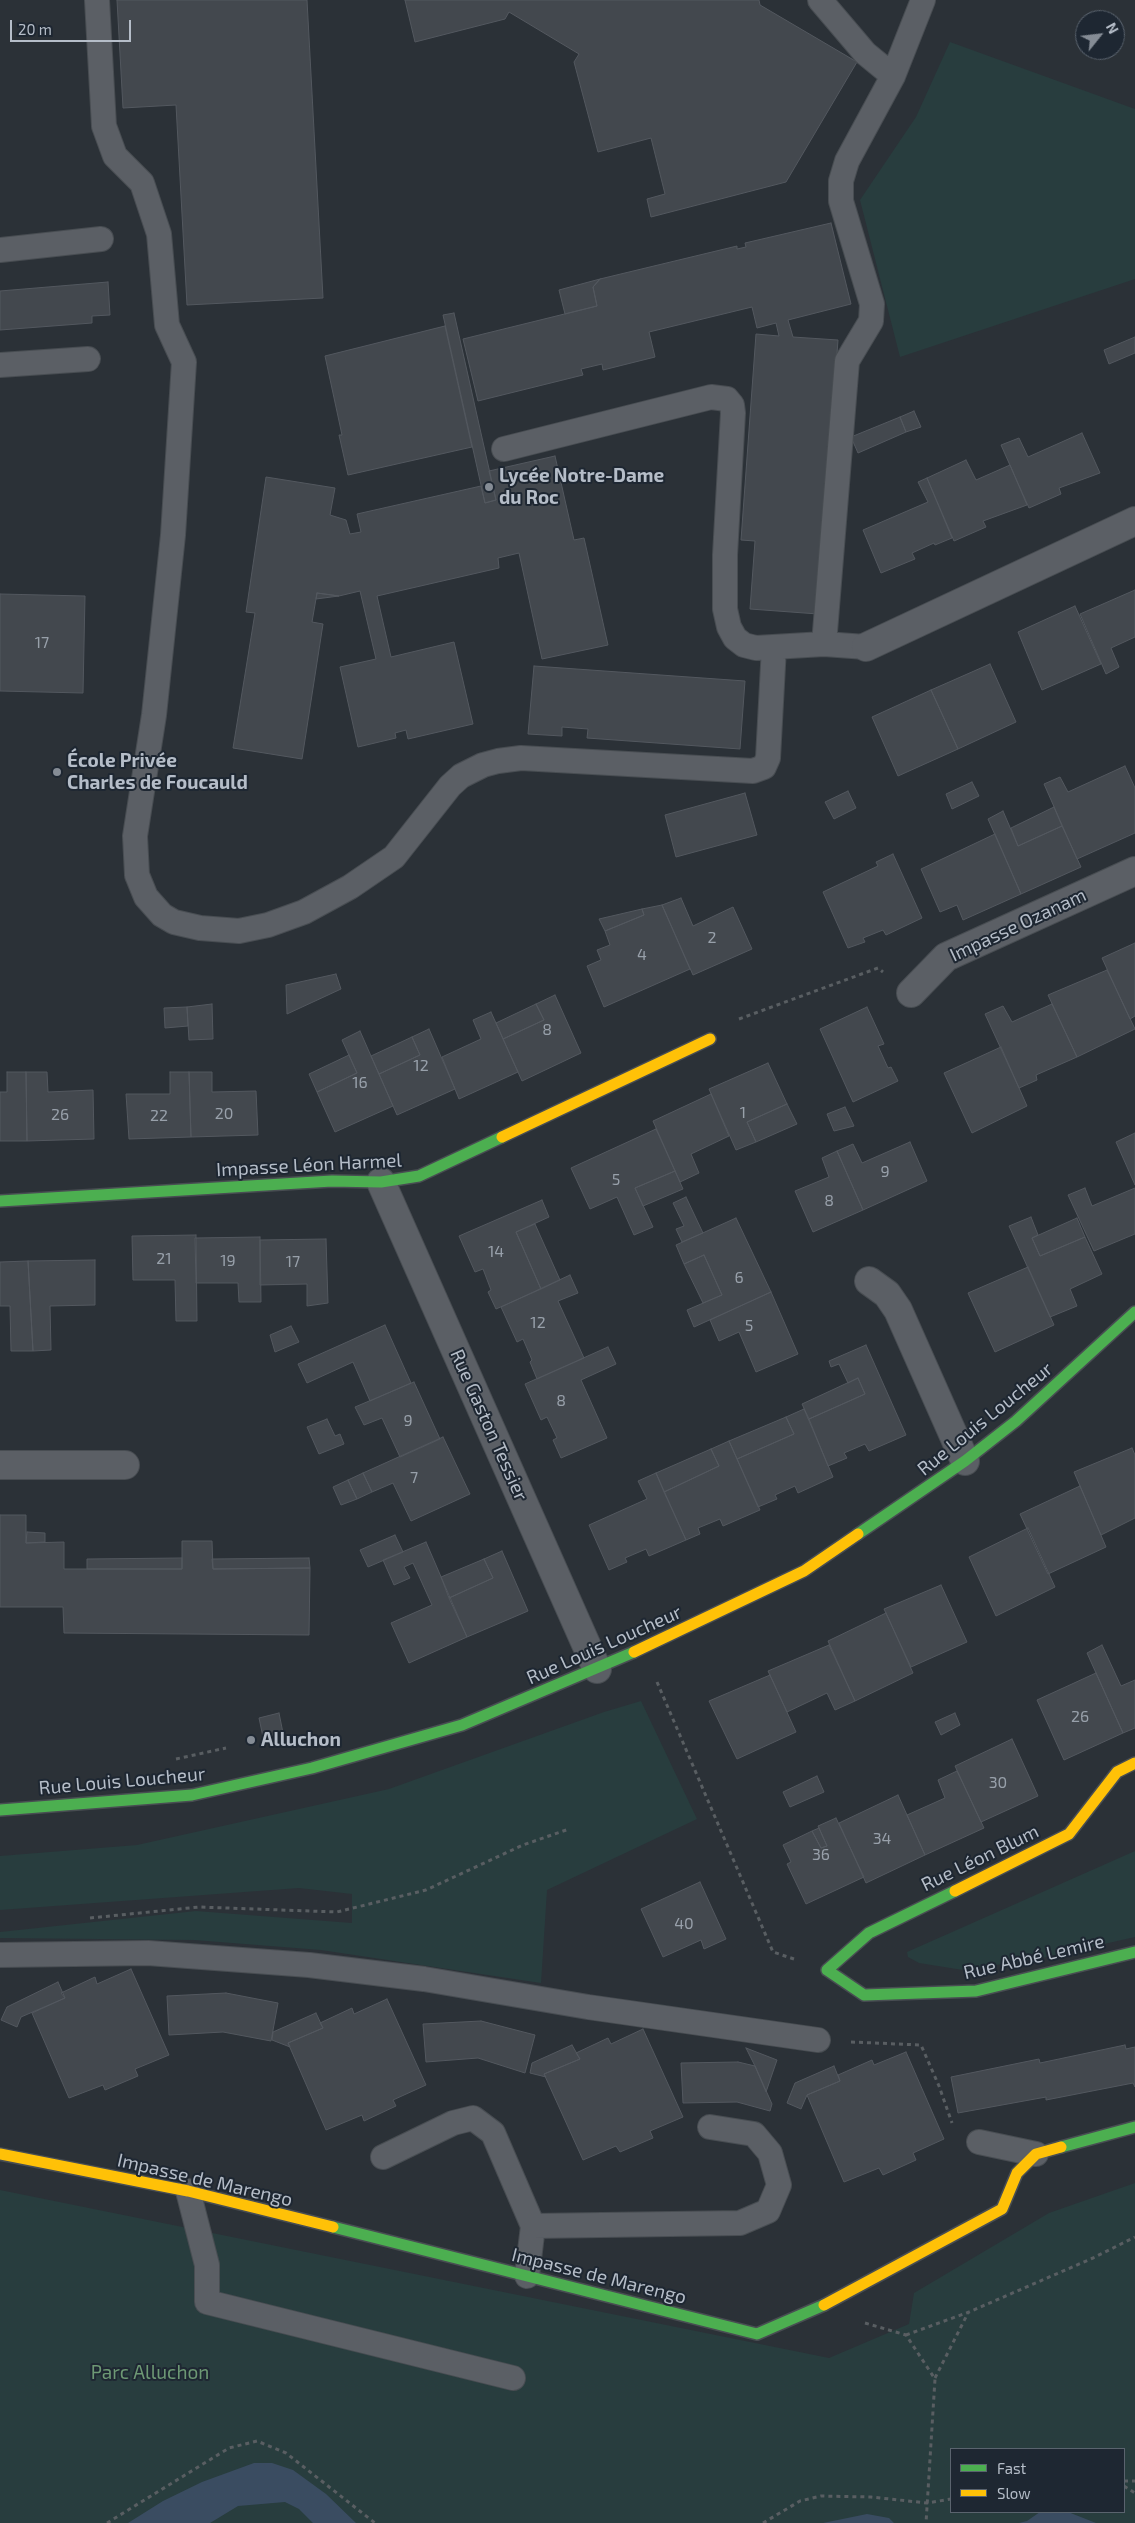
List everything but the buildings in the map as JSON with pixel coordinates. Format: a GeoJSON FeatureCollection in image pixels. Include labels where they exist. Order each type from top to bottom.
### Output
{"type":"FeatureCollection","features":[{"type":"Feature","properties":{"kind":"street"},"geometry":{"type":"LineString","coordinates":[[866,647],[1135,521]]}},
{"type":"Feature","properties":{"kind":"street","name":"Impasse Ozanam"},"geometry":{"type":"LineString","coordinates":[[911,993],[946,957],[1135,871]]}},
{"type":"Feature","properties":{"kind":"street","name":"Impasse Léon Harmel"},"geometry":{"type":"LineString","coordinates":[[0,1200],[332,1181],[381,1182],[419,1176],[710,1039]]}},
{"type":"Feature","properties":{"kind":"street","name":"Rue Gaston Tessier"},"geometry":{"type":"LineString","coordinates":[[381,1182],[597,1669]]}},
{"type":"Feature","properties":{"kind":"street"},"geometry":{"type":"LineString","coordinates":[[870,1282],[886,1294],[898,1310],[965,1462]]}},
{"type":"Feature","properties":{"kind":"street","name":"Rue Louis Loucheur"},"geometry":{"type":"LineString","coordinates":[[0,1810],[192,1795],[312,1768],[462,1725],[597,1669],[804,1571],[965,1462],[1016,1422],[1135,1312]]}},
{"type":"Feature","properties":{"kind":"street"},"geometry":{"type":"LineString","coordinates":[[0,1465],[125,1465]]}},
{"type":"Feature","properties":{"kind":"street","name":"Rue Léon Blum"},"geometry":{"type":"LineString","coordinates":[[828,1970],[868,1933],[1069,1834],[1117,1772],[1135,1763]]}},
{"type":"Feature","properties":{"kind":"street","name":"Rue Abbé Lemire"},"geometry":{"type":"LineString","coordinates":[[828,1970],[864,1995],[976,1991],[1135,1952]]}},
{"type":"Feature","properties":{"kind":"street","name":"Impasse de Marengo"},"geometry":{"type":"LineString","coordinates":[[0,2154],[188,2191],[757,2334],[816,2309],[1002,2209],[1017,2173],[1036,2154],[1135,2127]]}},
{"type":"Feature","properties":{"kind":"lane"},"geometry":{"type":"LineString","coordinates":[[97,0],[104,126],[115,156],[142,183],[159,234],[167,325],[184,362],[172,544],[154,715],[135,836],[138,875],[146,897],[162,915],[174,922],[200,928],[239,931],[268,925],[304,912],[350,887],[394,857],[450,786],[461,776],[483,765],[498,761],[521,758],[753,771],[764,768],[768,758],[774,647]]}},
{"type":"Feature","properties":{"kind":"lane"},"geometry":{"type":"LineString","coordinates":[[820,0],[865,53],[893,76]]}},
{"type":"Feature","properties":{"kind":"lane"},"geometry":{"type":"LineString","coordinates":[[824,644],[847,361],[871,321],[872,304],[842,201],[841,181],[847,161],[893,76],[923,0]]}},
{"type":"Feature","properties":{"kind":"lane"},"geometry":{"type":"LineString","coordinates":[[0,250],[100,239]]}},
{"type":"Feature","properties":{"kind":"lane"},"geometry":{"type":"LineString","coordinates":[[0,366],[88,359]]}},
{"type":"Feature","properties":{"kind":"lane"},"geometry":{"type":"LineString","coordinates":[[504,449],[711,397],[727,399],[732,405],[733,413],[725,555],[725,609],[729,627],[735,638],[744,645],[756,648],[824,644],[866,647]]}},
{"type":"Feature","properties":{"kind":"lane"},"geometry":{"type":"LineString","coordinates":[[0,1955],[148,1953],[310,1965],[424,1979],[588,2007],[818,2040]]}},
{"type":"Feature","properties":{"kind":"lane"},"geometry":{"type":"LineString","coordinates":[[383,2157],[453,2123],[473,2118],[493,2133],[533,2226],[527,2276]]}},
{"type":"Feature","properties":{"kind":"lane"},"geometry":{"type":"LineString","coordinates":[[533,2226],[740,2223],[768,2210],[779,2185],[770,2153],[754,2134],[710,2127]]}},
{"type":"Feature","properties":{"kind":"lane"},"geometry":{"type":"LineString","coordinates":[[979,2142],[1036,2154]]}},
{"type":"Feature","properties":{"kind":"lane"},"geometry":{"type":"LineString","coordinates":[[188,2191],[207,2265],[207,2302],[513,2378]]}},
{"type":"Feature","properties":{"kind":"path"},"geometry":{"type":"LineString","coordinates":[[710,1039],[739,1019],[878,968],[911,993]]}},
{"type":"Feature","properties":{"kind":"path"},"geometry":{"type":"LineString","coordinates":[[642,1649],[773,1952],[828,1970]]}},
{"type":"Feature","properties":{"kind":"path"},"geometry":{"type":"LineString","coordinates":[[169,1760],[235,1747]]}},
{"type":"Feature","properties":{"kind":"path"},"geometry":{"type":"LineString","coordinates":[[80,1919],[199,1907],[337,1912],[426,1890],[523,1845],[569,1829]]}},
{"type":"Feature","properties":{"kind":"path"},"geometry":{"type":"LineString","coordinates":[[818,2040],[921,2045],[939,2086],[953,2126]]}},
{"type":"Feature","properties":{"kind":"path"},"geometry":{"type":"LineString","coordinates":[[816,2309],[906,2335],[969,2312],[1093,2258],[1135,2237]]}},
{"type":"Feature","properties":{"kind":"path"},"geometry":{"type":"LineString","coordinates":[[926,2523],[935,2379],[969,2312]]}},
{"type":"Feature","properties":{"kind":"path"},"geometry":{"type":"LineString","coordinates":[[906,2335],[935,2379]]}},
{"type":"Feature","properties":{"kind":"path"},"geometry":{"type":"LineString","coordinates":[[107,2523],[229,2448],[257,2441],[286,2453],[376,2523]]}},
{"type":"Feature","properties":{"kind":"path"},"geometry":{"type":"LineString","coordinates":[[763,2523],[800,2501],[821,2496],[871,2497],[927,2503],[950,2499]]}},
{"type":"Feature","properties":{"kind":"green space"},"geometry":{"type":"Polygon","coordinates":[[[950,42],[1135,109],[1135,279],[900,357],[860,200],[916,117],[950,42]]]}},
{"type":"Feature","properties":{"kind":"green space"},"geometry":{"type":"Polygon","coordinates":[[[641,1701],[697,1819],[547,1890],[541,1983],[321,1950],[194,1940],[0,1938],[0,1932],[196,1911],[352,1923],[352,1894],[299,1888],[0,1910],[0,1856],[137,1845],[389,1789],[604,1712],[641,1701]]]}},
{"type":"Feature","properties":{"kind":"green space"},"geometry":{"type":"Polygon","coordinates":[[[1135,1851],[1135,1937],[1042,1958],[963,1970],[919,1963],[908,1957],[907,1952],[1135,1851]]]}},
{"type":"Feature","properties":{"kind":"green space","name":"Parc Alluchon"},"geometry":{"type":"Polygon","coordinates":[[[1135,2183],[1135,2523],[0,2523],[0,2190],[829,2358],[909,2324],[914,2293],[1049,2213],[1135,2183]]]}},
{"type":"Feature","properties":{"kind":"water"},"geometry":{"type":"Polygon","coordinates":[[[254,2463],[272,2463],[293,2470],[326,2494],[356,2523],[313,2523],[299,2509],[285,2502],[238,2506],[210,2523],[128,2523],[163,2501],[202,2482],[254,2463]]]}},
{"type":"Feature","properties":{"kind":"water"},"geometry":{"type":"Polygon","coordinates":[[[1039,2513],[1071,2513],[1096,2523],[1019,2523],[1027,2521],[1039,2513]]]}},
{"type":"Feature","properties":{"kind":"water"},"geometry":{"type":"Polygon","coordinates":[[[867,2514],[889,2518],[894,2523],[823,2523],[867,2514]]]}},
{"type":"Feature","properties":{"kind":"traffic: fast"},"geometry":{"type":"LineString","coordinates":[[0,1201],[332,1181],[381,1182],[419,1176],[502,1137]]}},
{"type":"Feature","properties":{"kind":"traffic: fast"},"geometry":{"type":"LineString","coordinates":[[858,1534],[965,1461],[1016,1421],[1135,1312]]}},
{"type":"Feature","properties":{"kind":"traffic: fast"},"geometry":{"type":"LineString","coordinates":[[0,1810],[192,1795],[312,1768],[462,1725],[634,1652]]}},
{"type":"Feature","properties":{"kind":"traffic: fast"},"geometry":{"type":"LineString","coordinates":[[955,1891],[869,1933],[827,1970],[864,1995],[976,1991],[1135,1952]]}},
{"type":"Feature","properties":{"kind":"traffic: fast"},"geometry":{"type":"LineString","coordinates":[[1061,2147],[1135,2127]]}},
{"type":"Feature","properties":{"kind":"traffic: fast"},"geometry":{"type":"LineString","coordinates":[[333,2227],[757,2334],[824,2305]]}},
{"type":"Feature","properties":{"kind":"traffic: slow"},"geometry":{"type":"LineString","coordinates":[[502,1137],[710,1039]]}},
{"type":"Feature","properties":{"kind":"traffic: slow"},"geometry":{"type":"LineString","coordinates":[[634,1652],[804,1571],[858,1534]]}},
{"type":"Feature","properties":{"kind":"traffic: slow"},"geometry":{"type":"LineString","coordinates":[[955,1891],[1069,1834],[1117,1772],[1135,1763]]}},
{"type":"Feature","properties":{"kind":"traffic: slow"},"geometry":{"type":"LineString","coordinates":[[824,2305],[1002,2209],[1017,2173],[1036,2154],[1061,2147]]}},
{"type":"Feature","properties":{"kind":"traffic: slow"},"geometry":{"type":"LineString","coordinates":[[0,2154],[188,2191],[333,2227]]}},
{"type":"Feature","properties":{"kind":"place","name":"Lycée Notre-Dame du Roc"},"geometry":{"type":"Point","coordinates":[489,487]}},
{"type":"Feature","properties":{"kind":"place","name":"École Privée Charles de Foucauld"},"geometry":{"type":"Point","coordinates":[57,772]}},
{"type":"Feature","properties":{"kind":"place","name":"Alluchon"},"geometry":{"type":"Point","coordinates":[251,1740]}}]}
